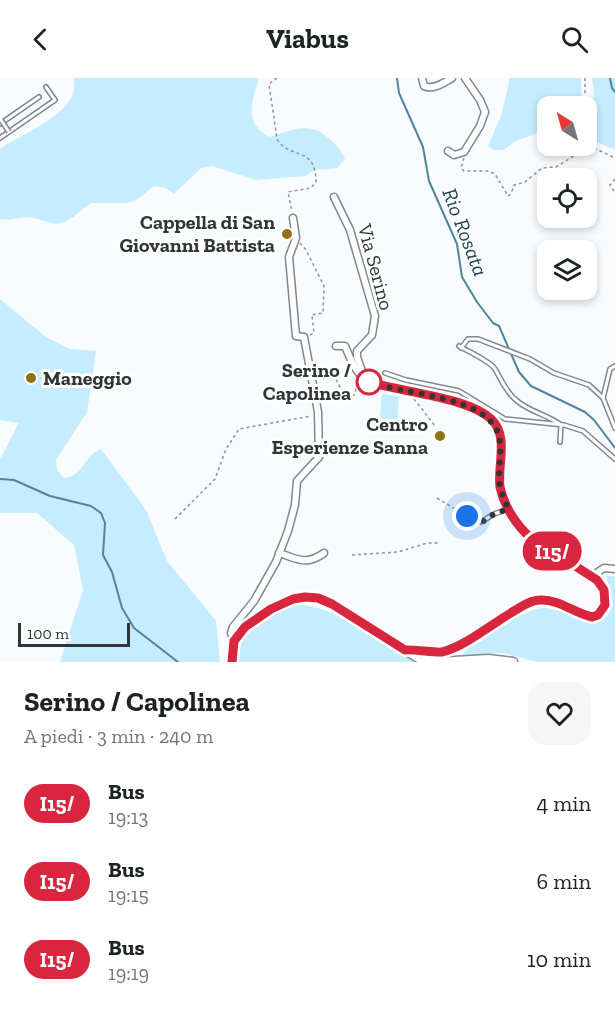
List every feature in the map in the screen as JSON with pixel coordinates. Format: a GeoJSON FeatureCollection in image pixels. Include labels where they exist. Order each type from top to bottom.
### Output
{"type":"FeatureCollection","features":[{"type":"Feature","properties":{"kind":"street"},"geometry":{"type":"LineString","coordinates":[[422,78],[424,86],[430,88],[440,86],[452,78]]}},
{"type":"Feature","properties":{"kind":"street"},"geometry":{"type":"LineString","coordinates":[[448,151],[454,155],[464,152],[480,126],[485,112],[465,78]]}},
{"type":"Feature","properties":{"kind":"street","name":"Via Serino"},"geometry":{"type":"LineString","coordinates":[[334,197],[350,230],[375,316],[372,335],[357,351],[362,375]]}},
{"type":"Feature","properties":{"kind":"street"},"geometry":{"type":"LineString","coordinates":[[232,662],[234,641],[231,633],[233,627],[270,575],[293,514],[297,481],[319,457],[318,414],[311,372],[304,337],[296,336],[291,296],[289,257],[296,238],[293,218]]}},
{"type":"Feature","properties":{"kind":"street"},"geometry":{"type":"LineString","coordinates":[[336,346],[345,346],[355,369],[369,382],[454,401],[491,419],[500,438],[502,459],[500,487],[508,509],[521,529],[530,537],[592,576],[597,580],[605,595],[605,605],[598,615],[592,617],[563,604],[536,600],[450,649],[439,653],[419,649],[405,650]]}},
{"type":"Feature","properties":{"kind":"street"},"geometry":{"type":"LineString","coordinates":[[279,553],[301,561],[315,559],[324,553]]}},
{"type":"Feature","properties":{"kind":"street"},"geometry":{"type":"LineString","coordinates":[[592,576],[604,568],[615,568]]}},
{"type":"Feature","properties":{"kind":"street"},"geometry":{"type":"LineString","coordinates":[[234,641],[245,627],[271,609],[293,599],[305,597],[318,598],[332,604],[420,659],[436,662],[488,659],[513,662]]}},
{"type":"Feature","properties":{"kind":"lane"},"geometry":{"type":"LineString","coordinates":[[0,138],[55,100],[46,87]]}},
{"type":"Feature","properties":{"kind":"lane"},"geometry":{"type":"LineString","coordinates":[[9,132],[0,122],[39,97]]}},
{"type":"Feature","properties":{"kind":"lane"},"geometry":{"type":"LineString","coordinates":[[561,425],[555,420],[531,411],[513,399],[494,367],[460,347],[468,339],[478,339],[530,359],[554,373],[589,385],[603,398],[615,428]]}},
{"type":"Feature","properties":{"kind":"lane"},"geometry":{"type":"LineString","coordinates":[[603,398],[610,369],[615,366]]}},
{"type":"Feature","properties":{"kind":"lane"},"geometry":{"type":"LineString","coordinates":[[385,373],[405,380],[459,391],[505,419],[561,425],[583,431],[615,459]]}},
{"type":"Feature","properties":{"kind":"lane"},"geometry":{"type":"LineString","coordinates":[[399,389],[405,380]]}},
{"type":"Feature","properties":{"kind":"lane"},"geometry":{"type":"LineString","coordinates":[[560,441],[561,425]]}},
{"type":"Feature","properties":{"kind":"lane"},"geometry":{"type":"LineString","coordinates":[[482,522],[508,509]]}},
{"type":"Feature","properties":{"kind":"path"},"geometry":{"type":"LineString","coordinates":[[278,78],[269,84],[277,139],[282,146],[308,157],[316,175],[316,183],[310,188],[288,192],[293,218]]}},
{"type":"Feature","properties":{"kind":"path"},"geometry":{"type":"LineString","coordinates":[[585,78],[585,96]]}},
{"type":"Feature","properties":{"kind":"path"},"geometry":{"type":"LineString","coordinates":[[597,149],[615,158]]}},
{"type":"Feature","properties":{"kind":"path"},"geometry":{"type":"LineString","coordinates":[[464,152],[461,168],[464,171],[488,171],[495,174],[508,196],[514,185],[525,182],[542,168],[556,167],[574,156]]}},
{"type":"Feature","properties":{"kind":"path"},"geometry":{"type":"LineString","coordinates":[[615,179],[610,185],[615,193]]}},
{"type":"Feature","properties":{"kind":"path"},"geometry":{"type":"LineString","coordinates":[[296,238],[306,249],[324,286],[323,313],[312,315],[314,333],[304,337]]}},
{"type":"Feature","properties":{"kind":"path"},"geometry":{"type":"LineString","coordinates":[[311,372],[330,368],[341,389],[352,396],[355,394],[362,375]]}},
{"type":"Feature","properties":{"kind":"path"},"geometry":{"type":"LineString","coordinates":[[407,391],[436,427]]}},
{"type":"Feature","properties":{"kind":"path"},"geometry":{"type":"LineString","coordinates":[[175,519],[215,479],[226,449],[239,429],[318,414]]}},
{"type":"Feature","properties":{"kind":"path"},"geometry":{"type":"LineString","coordinates":[[437,498],[474,521],[482,522]]}},
{"type":"Feature","properties":{"kind":"path"},"geometry":{"type":"LineString","coordinates":[[352,555],[398,552],[427,543],[440,543]]}},
{"type":"Feature","properties":{"kind":"shaded area"},"geometry":{"type":"Polygon","coordinates":[[[73,78],[259,78],[252,111],[255,125],[261,131],[269,137],[292,130],[313,129],[333,142],[345,159],[337,168],[315,170],[305,176],[256,180],[212,166],[201,168],[174,194],[165,188],[154,186],[135,201],[91,203],[63,223],[51,223],[28,217],[0,219],[0,149],[48,121],[60,111],[69,101],[74,90],[73,78]]]}},
{"type":"Feature","properties":{"kind":"shaded area"},"geometry":{"type":"Polygon","coordinates":[[[509,78],[581,78],[582,96],[537,96],[537,133],[514,142],[504,150],[494,150],[488,146],[501,116],[509,78]]]}},
{"type":"Feature","properties":{"kind":"shaded area"},"geometry":{"type":"Polygon","coordinates":[[[592,78],[615,78],[615,150],[597,142],[597,96],[594,96],[592,78]]]}},
{"type":"Feature","properties":{"kind":"shaded area"},"geometry":{"type":"Polygon","coordinates":[[[0,299],[46,337],[70,349],[96,351],[87,412],[56,460],[57,470],[64,478],[70,477],[101,449],[146,510],[167,561],[216,621],[220,662],[60,662],[83,590],[74,545],[37,513],[0,513],[0,459],[19,423],[0,420],[0,299]]]}},
{"type":"Feature","properties":{"kind":"shaded area"},"geometry":{"type":"Polygon","coordinates":[[[382,394],[399,396],[397,428],[379,427],[382,394]]]}},
{"type":"Feature","properties":{"kind":"shaded area"},"geometry":{"type":"Polygon","coordinates":[[[606,575],[615,577],[615,662],[537,662],[503,653],[463,655],[467,647],[517,617],[537,609],[552,609],[584,621],[598,623],[613,605],[606,575]]]}},
{"type":"Feature","properties":{"kind":"shaded area"},"geometry":{"type":"Polygon","coordinates":[[[294,604],[312,606],[344,618],[421,662],[239,662],[242,638],[251,627],[294,604]]]}},
{"type":"Feature","properties":{"kind":"waterway","name":"Rio Rosata"},"geometry":{"type":"LineString","coordinates":[[397,78],[399,93],[423,147],[429,181],[457,244],[462,277],[477,302],[493,323],[499,326],[519,372],[531,386],[585,412],[615,448]]}},
{"type":"Feature","properties":{"kind":"waterway"},"geometry":{"type":"LineString","coordinates":[[610,78],[615,92]]}},
{"type":"Feature","properties":{"kind":"waterway"},"geometry":{"type":"LineString","coordinates":[[0,479],[14,480],[50,496],[91,506],[101,513],[105,523],[103,555],[112,572],[122,608],[134,628],[178,662]]}},
{"type":"Feature","properties":{"kind":"bus line","name":"I15/"},"geometry":{"type":"LineString","coordinates":[[232,662],[234,641],[245,627],[271,609],[293,599],[305,597],[318,598],[332,604],[405,650],[419,649],[439,653],[462,643],[536,600],[563,604],[592,617],[602,612],[606,600],[604,590],[597,580],[530,537],[521,529],[510,512],[500,487],[502,459],[500,438],[491,419],[454,401],[369,382]]}},
{"type":"Feature","properties":{"kind":"place","name":"Cappella di San Giovanni Battista"},"geometry":{"type":"Point","coordinates":[287,234]}},
{"type":"Feature","properties":{"kind":"place","name":"Maneggio"},"geometry":{"type":"Point","coordinates":[31,378]}},
{"type":"Feature","properties":{"kind":"place","name":"Serino / Capolinea"},"geometry":{"type":"Point","coordinates":[369,382]}},
{"type":"Feature","properties":{"kind":"place","name":"Centro Esperienze Sanna"},"geometry":{"type":"Point","coordinates":[440,436]}},
{"type":"Feature","properties":{"kind":"route"},"geometry":{"type":"LineString","coordinates":[[369,382],[454,401],[491,419],[500,438],[502,459],[500,487],[508,509],[482,522],[474,521],[467,516]]}}]}
